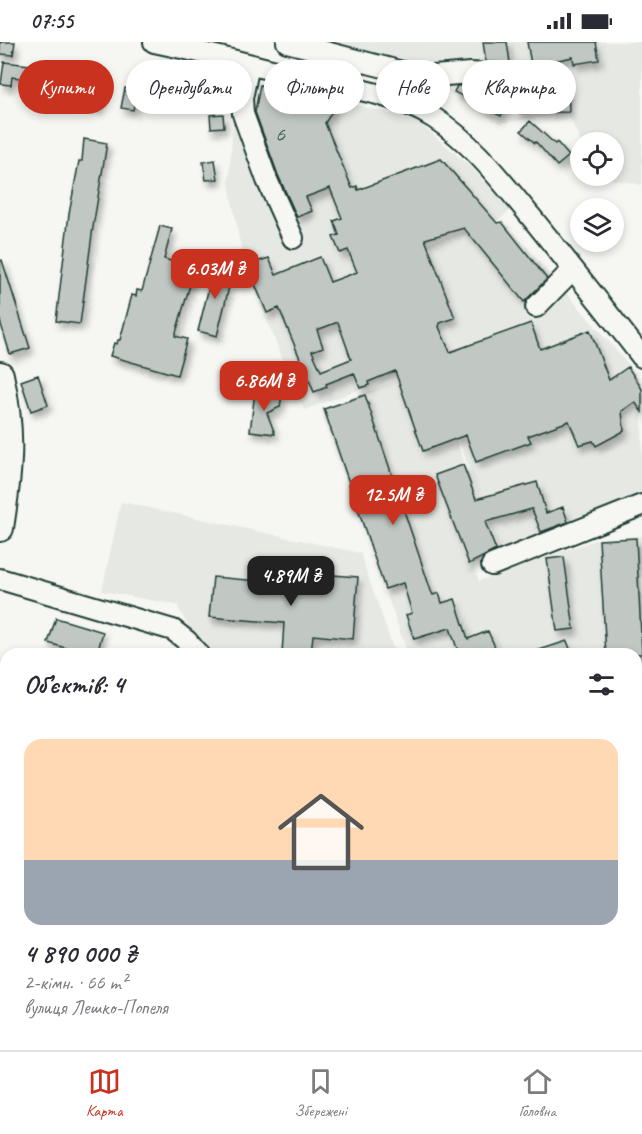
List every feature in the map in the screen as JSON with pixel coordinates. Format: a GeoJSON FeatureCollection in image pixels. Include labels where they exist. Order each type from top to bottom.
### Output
{"type":"FeatureCollection","features":[{"type":"Feature","properties":{"kind":"main road"},"geometry":{"type":"LineString","coordinates":[[0,375],[8,409],[10,455],[0,528]]}},
{"type":"Feature","properties":{"kind":"street"},"geometry":{"type":"LineString","coordinates":[[154,42],[212,48],[238,60]]}},
{"type":"Feature","properties":{"kind":"street"},"geometry":{"type":"LineString","coordinates":[[287,42],[422,77],[462,74]]}},
{"type":"Feature","properties":{"kind":"street"},"geometry":{"type":"LineString","coordinates":[[252,66],[384,97],[407,104],[432,117],[469,146],[573,269],[642,357]]}},
{"type":"Feature","properties":{"kind":"street"},"geometry":{"type":"LineString","coordinates":[[243,114],[267,180],[293,238]]}},
{"type":"Feature","properties":{"kind":"street"},"geometry":{"type":"LineString","coordinates":[[536,307],[573,269]]}},
{"type":"Feature","properties":{"kind":"street"},"geometry":{"type":"LineString","coordinates":[[492,565],[642,505]]}},
{"type":"Feature","properties":{"kind":"street"},"geometry":{"type":"LineString","coordinates":[[0,579],[172,630],[188,641],[193,648]]}},
{"type":"Feature","properties":{"kind":"shaded area"},"geometry":{"type":"Polygon","coordinates":[[[320,42],[642,42],[642,185],[624,181],[624,132],[576,132],[568,114],[576,114],[576,60],[462,60],[462,101],[450,94],[450,60],[376,61],[320,42]]]}},
{"type":"Feature","properties":{"kind":"shaded area"},"geometry":{"type":"Polygon","coordinates":[[[252,82],[264,84],[264,114],[364,114],[364,107],[376,110],[376,114],[399,115],[422,125],[475,171],[511,210],[501,218],[396,251],[430,363],[304,410],[244,265],[229,184],[234,114],[252,114],[252,82]]]}},
{"type":"Feature","properties":{"kind":"shaded area"},"geometry":{"type":"Polygon","coordinates":[[[484,114],[568,114],[499,123],[484,114]]]}},
{"type":"Feature","properties":{"kind":"shaded area"},"geometry":{"type":"Polygon","coordinates":[[[503,220],[642,383],[642,498],[500,553],[437,381],[397,252],[503,220]]]}},
{"type":"Feature","properties":{"kind":"shaded area"},"geometry":{"type":"Polygon","coordinates":[[[430,368],[498,555],[473,565],[479,581],[598,539],[642,536],[642,648],[406,648],[321,409],[430,368]]]}},
{"type":"Feature","properties":{"kind":"shaded area"},"geometry":{"type":"Polygon","coordinates":[[[121,502],[360,553],[393,648],[200,648],[177,605],[102,591],[121,502]]]}},
{"type":"Feature","properties":{"kind":"building"},"geometry":{"type":"Polygon","coordinates":[[[0,42],[15,42],[13,55],[0,54],[0,42]]]}},
{"type":"Feature","properties":{"kind":"building"},"geometry":{"type":"Polygon","coordinates":[[[483,42],[507,42],[510,60],[486,60],[483,42]]]}},
{"type":"Feature","properties":{"kind":"building"},"geometry":{"type":"Polygon","coordinates":[[[527,42],[596,42],[599,60],[576,64],[573,57],[558,60],[530,60],[527,42]]]}},
{"type":"Feature","properties":{"kind":"building"},"geometry":{"type":"Polygon","coordinates":[[[4,62],[18,64],[18,78],[12,77],[11,85],[1,84],[4,62]]]}},
{"type":"Feature","properties":{"kind":"building"},"geometry":{"type":"Polygon","coordinates":[[[260,85],[264,86],[264,114],[330,114],[325,123],[352,188],[357,186],[358,190],[441,159],[497,223],[502,222],[547,279],[524,302],[464,228],[425,239],[455,318],[440,323],[439,327],[450,352],[531,323],[540,349],[590,330],[609,380],[628,367],[642,389],[642,412],[635,402],[622,411],[624,431],[596,446],[593,441],[579,445],[569,421],[528,436],[531,442],[476,462],[466,435],[423,451],[395,371],[368,382],[369,385],[360,388],[354,373],[326,384],[327,387],[314,392],[279,308],[267,313],[247,265],[269,258],[276,275],[320,257],[330,282],[357,272],[348,250],[340,253],[333,237],[339,235],[334,221],[342,218],[330,188],[306,197],[312,211],[297,217],[278,175],[255,112],[260,85]],[[338,322],[317,330],[323,347],[312,351],[321,371],[351,359],[338,322]]]}},
{"type":"Feature","properties":{"kind":"building"},"geometry":{"type":"Polygon","coordinates":[[[457,86],[462,86],[462,96],[454,92],[457,86]]]}},
{"type":"Feature","properties":{"kind":"building"},"geometry":{"type":"Polygon","coordinates":[[[125,88],[126,88],[126,109],[121,108],[125,88]]]}},
{"type":"Feature","properties":{"kind":"building"},"geometry":{"type":"Polygon","coordinates":[[[223,114],[224,127],[211,128],[210,115],[223,114]]]}},
{"type":"Feature","properties":{"kind":"building"},"geometry":{"type":"Polygon","coordinates":[[[530,121],[555,144],[557,142],[569,156],[557,166],[536,142],[521,131],[530,121]]]}},
{"type":"Feature","properties":{"kind":"building"},"geometry":{"type":"Polygon","coordinates":[[[84,139],[107,143],[80,324],[56,321],[69,214],[79,161],[82,161],[84,139]]]}},
{"type":"Feature","properties":{"kind":"building"},"geometry":{"type":"Polygon","coordinates":[[[215,160],[218,179],[206,180],[203,162],[215,160]]]}},
{"type":"Feature","properties":{"kind":"building"},"geometry":{"type":"Polygon","coordinates":[[[160,226],[172,229],[164,259],[195,268],[175,336],[187,339],[177,375],[110,356],[114,343],[117,344],[120,340],[132,295],[136,296],[137,290],[142,291],[160,226]]]}},
{"type":"Feature","properties":{"kind":"building"},"geometry":{"type":"Polygon","coordinates":[[[217,255],[228,258],[221,285],[229,287],[217,336],[198,331],[217,255]]]}},
{"type":"Feature","properties":{"kind":"building"},"geometry":{"type":"Polygon","coordinates":[[[2,260],[30,348],[10,354],[0,321],[0,261],[2,260]]]}},
{"type":"Feature","properties":{"kind":"building"},"geometry":{"type":"Polygon","coordinates":[[[38,375],[48,405],[31,411],[21,381],[38,375]]]}},
{"type":"Feature","properties":{"kind":"building"},"geometry":{"type":"Polygon","coordinates":[[[255,392],[282,395],[280,407],[267,413],[275,434],[250,431],[255,392]]]}},
{"type":"Feature","properties":{"kind":"building"},"geometry":{"type":"Polygon","coordinates":[[[365,395],[433,595],[439,593],[442,603],[455,599],[468,639],[488,631],[495,648],[457,648],[450,628],[414,639],[406,615],[412,613],[403,583],[385,589],[324,409],[365,395]]]}},
{"type":"Feature","properties":{"kind":"building"},"geometry":{"type":"Polygon","coordinates":[[[463,465],[476,499],[537,482],[546,513],[563,507],[568,522],[541,532],[532,509],[485,522],[496,550],[469,564],[435,475],[463,465]]]}},
{"type":"Feature","properties":{"kind":"building"},"geometry":{"type":"Polygon","coordinates":[[[636,538],[642,648],[606,648],[599,540],[636,538]]]}},
{"type":"Feature","properties":{"kind":"building"},"geometry":{"type":"Polygon","coordinates":[[[564,557],[574,629],[557,631],[547,559],[564,557]]]}},
{"type":"Feature","properties":{"kind":"building"},"geometry":{"type":"Polygon","coordinates":[[[306,573],[358,577],[353,639],[313,635],[312,648],[282,648],[284,623],[209,617],[213,577],[305,585],[306,573]]]}},
{"type":"Feature","properties":{"kind":"building"},"geometry":{"type":"Polygon","coordinates":[[[56,618],[103,632],[99,648],[66,648],[48,643],[56,618]]]}},
{"type":"Feature","properties":{"kind":"building"},"geometry":{"type":"Polygon","coordinates":[[[567,641],[570,648],[545,648],[567,641]]]}}]}
